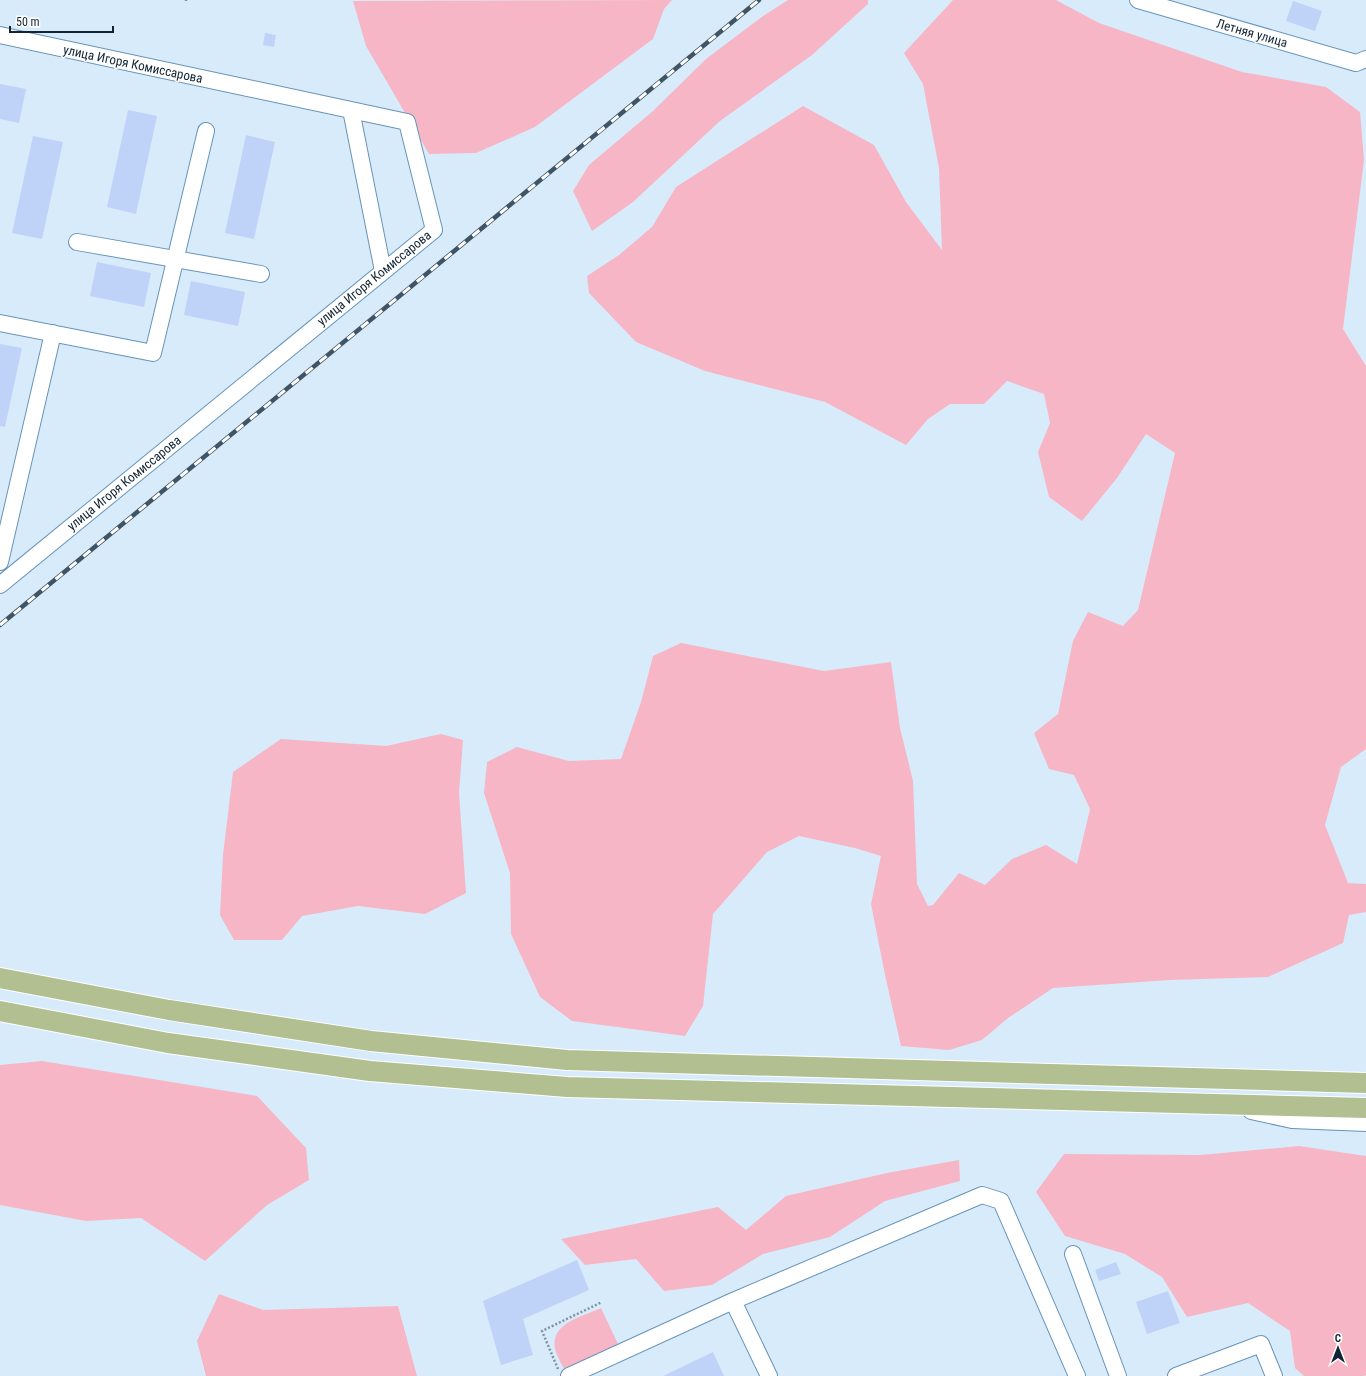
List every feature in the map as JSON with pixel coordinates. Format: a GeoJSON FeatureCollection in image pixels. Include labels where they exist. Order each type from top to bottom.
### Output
{"type":"FeatureCollection","features":[{"type":"Feature","properties":{"kind":"main road"},"geometry":{"type":"LineString","coordinates":[[0,978],[169,1010],[363,1040],[567,1060],[1366,1083]]}},
{"type":"Feature","properties":{"kind":"main road"},"geometry":{"type":"LineString","coordinates":[[0,1011],[168,1043],[370,1071],[567,1087],[1366,1108]]}},
{"type":"Feature","properties":{"kind":"street","name":"Летняя улица"},"geometry":{"type":"LineString","coordinates":[[1138,0],[1356,63],[1366,58]]}},
{"type":"Feature","properties":{"kind":"street","name":"улица Игоря Комиссарова"},"geometry":{"type":"LineString","coordinates":[[0,35],[406,122],[434,230],[0,585]]}},
{"type":"Feature","properties":{"kind":"street"},"geometry":{"type":"LineString","coordinates":[[351,110],[382,271]]}},
{"type":"Feature","properties":{"kind":"street"},"geometry":{"type":"LineString","coordinates":[[0,323],[153,353],[206,131]]}},
{"type":"Feature","properties":{"kind":"street"},"geometry":{"type":"LineString","coordinates":[[77,242],[261,274]]}},
{"type":"Feature","properties":{"kind":"street"},"geometry":{"type":"LineString","coordinates":[[0,562],[53,333]]}},
{"type":"Feature","properties":{"kind":"street"},"geometry":{"type":"LineString","coordinates":[[1222,1104],[1292,1120],[1366,1123]]}},
{"type":"Feature","properties":{"kind":"street"},"geometry":{"type":"LineString","coordinates":[[569,1376],[733,1301],[982,1195],[1001,1201],[1077,1376]]}},
{"type":"Feature","properties":{"kind":"street"},"geometry":{"type":"LineString","coordinates":[[1073,1254],[1118,1376]]}},
{"type":"Feature","properties":{"kind":"street"},"geometry":{"type":"LineString","coordinates":[[733,1301],[769,1376]]}},
{"type":"Feature","properties":{"kind":"street"},"geometry":{"type":"LineString","coordinates":[[1176,1376],[1261,1344],[1274,1376]]}},
{"type":"Feature","properties":{"kind":"path"},"geometry":{"type":"LineString","coordinates":[[561,1376],[542,1331],[602,1302]]}},
{"type":"Feature","properties":{"kind":"shaded area"},"geometry":{"type":"Polygon","coordinates":[[[672,0],[664,9],[653,39],[535,127],[476,153],[429,154],[366,46],[353,1],[672,0]]]}},
{"type":"Feature","properties":{"kind":"shaded area"},"geometry":{"type":"Polygon","coordinates":[[[788,0],[868,0],[868,4],[812,55],[720,121],[633,202],[592,231],[573,191],[589,165],[653,111],[706,59],[763,16],[788,0]]]}},
{"type":"Feature","properties":{"kind":"shaded area"},"geometry":{"type":"Polygon","coordinates":[[[953,0],[1056,0],[1099,23],[1242,72],[1326,87],[1360,112],[1364,160],[1343,329],[1366,366],[1366,749],[1341,767],[1325,825],[1348,883],[1366,884],[1366,912],[1349,915],[1343,943],[1268,977],[1169,980],[1053,988],[1008,1018],[982,1040],[949,1050],[901,1046],[871,904],[881,856],[855,848],[799,836],[767,852],[713,914],[703,1006],[685,1036],[572,1021],[540,997],[511,934],[510,873],[484,793],[487,762],[517,747],[569,761],[621,759],[641,702],[653,656],[681,643],[824,671],[891,662],[900,728],[913,781],[917,884],[928,906],[933,905],[959,873],[985,885],[1012,859],[1046,845],[1077,864],[1090,809],[1074,775],[1049,769],[1034,733],[1058,714],[1073,641],[1088,612],[1123,626],[1138,610],[1175,453],[1146,434],[1117,478],[1082,521],[1049,497],[1038,452],[1050,423],[1044,394],[1007,381],[984,404],[950,404],[928,419],[906,445],[825,402],[705,371],[636,342],[589,293],[587,276],[619,255],[652,227],[676,187],[803,106],[874,145],[906,202],[942,250],[939,168],[923,84],[904,53],[953,0]]]}},
{"type":"Feature","properties":{"kind":"shaded area"},"geometry":{"type":"Polygon","coordinates":[[[441,734],[463,740],[459,793],[466,893],[425,914],[358,906],[302,916],[282,940],[234,940],[220,915],[223,855],[233,772],[281,739],[386,746],[441,734]]]}},
{"type":"Feature","properties":{"kind":"shaded area"},"geometry":{"type":"Polygon","coordinates":[[[42,1061],[257,1096],[306,1148],[309,1180],[267,1205],[205,1261],[141,1218],[86,1221],[0,1205],[0,1065],[42,1061]]]}},
{"type":"Feature","properties":{"kind":"shaded area"},"geometry":{"type":"Polygon","coordinates":[[[1299,1146],[1366,1156],[1366,1375],[1364,1376],[1304,1376],[1295,1368],[1290,1331],[1248,1303],[1187,1317],[1162,1277],[1125,1254],[1065,1236],[1036,1192],[1064,1154],[1200,1155],[1299,1146]]]}},
{"type":"Feature","properties":{"kind":"shaded area"},"geometry":{"type":"Polygon","coordinates":[[[959,1160],[960,1181],[885,1201],[830,1237],[763,1254],[712,1285],[664,1291],[636,1259],[585,1265],[561,1239],[718,1207],[746,1230],[786,1196],[887,1173],[959,1160]]]}},
{"type":"Feature","properties":{"kind":"shaded area"},"geometry":{"type":"Polygon","coordinates":[[[219,1294],[263,1310],[398,1306],[417,1376],[206,1376],[197,1341],[219,1294]]]}},
{"type":"Feature","properties":{"kind":"shaded area"},"geometry":{"type":"Polygon","coordinates":[[[601,1308],[618,1344],[564,1369],[557,1356],[555,1348],[555,1339],[558,1332],[563,1326],[570,1322],[601,1308]]]}},
{"type":"Feature","properties":{"kind":"building"},"geometry":{"type":"Polygon","coordinates":[[[1293,1],[1322,11],[1315,31],[1286,21],[1293,1]]]}},
{"type":"Feature","properties":{"kind":"building"},"geometry":{"type":"Polygon","coordinates":[[[265,33],[276,35],[274,47],[263,45],[265,33]]]}},
{"type":"Feature","properties":{"kind":"building"},"geometry":{"type":"Polygon","coordinates":[[[0,84],[26,89],[19,123],[0,119],[0,84]]]}},
{"type":"Feature","properties":{"kind":"building"},"geometry":{"type":"Polygon","coordinates":[[[128,110],[157,116],[136,214],[107,207],[128,110]]]}},
{"type":"Feature","properties":{"kind":"building"},"geometry":{"type":"Polygon","coordinates":[[[246,135],[275,142],[254,239],[225,233],[246,135]]]}},
{"type":"Feature","properties":{"kind":"building"},"geometry":{"type":"Polygon","coordinates":[[[33,136],[63,142],[42,239],[12,233],[33,136]]]}},
{"type":"Feature","properties":{"kind":"building"},"geometry":{"type":"Polygon","coordinates":[[[97,262],[151,273],[144,307],[90,296],[97,262]]]}},
{"type":"Feature","properties":{"kind":"building"},"geometry":{"type":"Polygon","coordinates":[[[191,281],[245,292],[238,326],[184,315],[191,281]]]}},
{"type":"Feature","properties":{"kind":"building"},"geometry":{"type":"Polygon","coordinates":[[[0,344],[22,348],[5,427],[0,426],[0,344]]]}},
{"type":"Feature","properties":{"kind":"building"},"geometry":{"type":"Polygon","coordinates":[[[577,1260],[589,1290],[523,1319],[533,1355],[501,1365],[483,1301],[577,1260]]]}},
{"type":"Feature","properties":{"kind":"building"},"geometry":{"type":"Polygon","coordinates":[[[1116,1262],[1121,1274],[1099,1281],[1095,1270],[1116,1262]]]}},
{"type":"Feature","properties":{"kind":"building"},"geometry":{"type":"Polygon","coordinates":[[[1168,1291],[1180,1323],[1147,1334],[1136,1302],[1168,1291]]]}},
{"type":"Feature","properties":{"kind":"building"},"geometry":{"type":"Polygon","coordinates":[[[713,1352],[724,1376],[663,1376],[713,1352]]]}},
{"type":"Feature","properties":{"kind":"railway"},"geometry":{"type":"LineString","coordinates":[[0,625],[759,0]]}}]}
